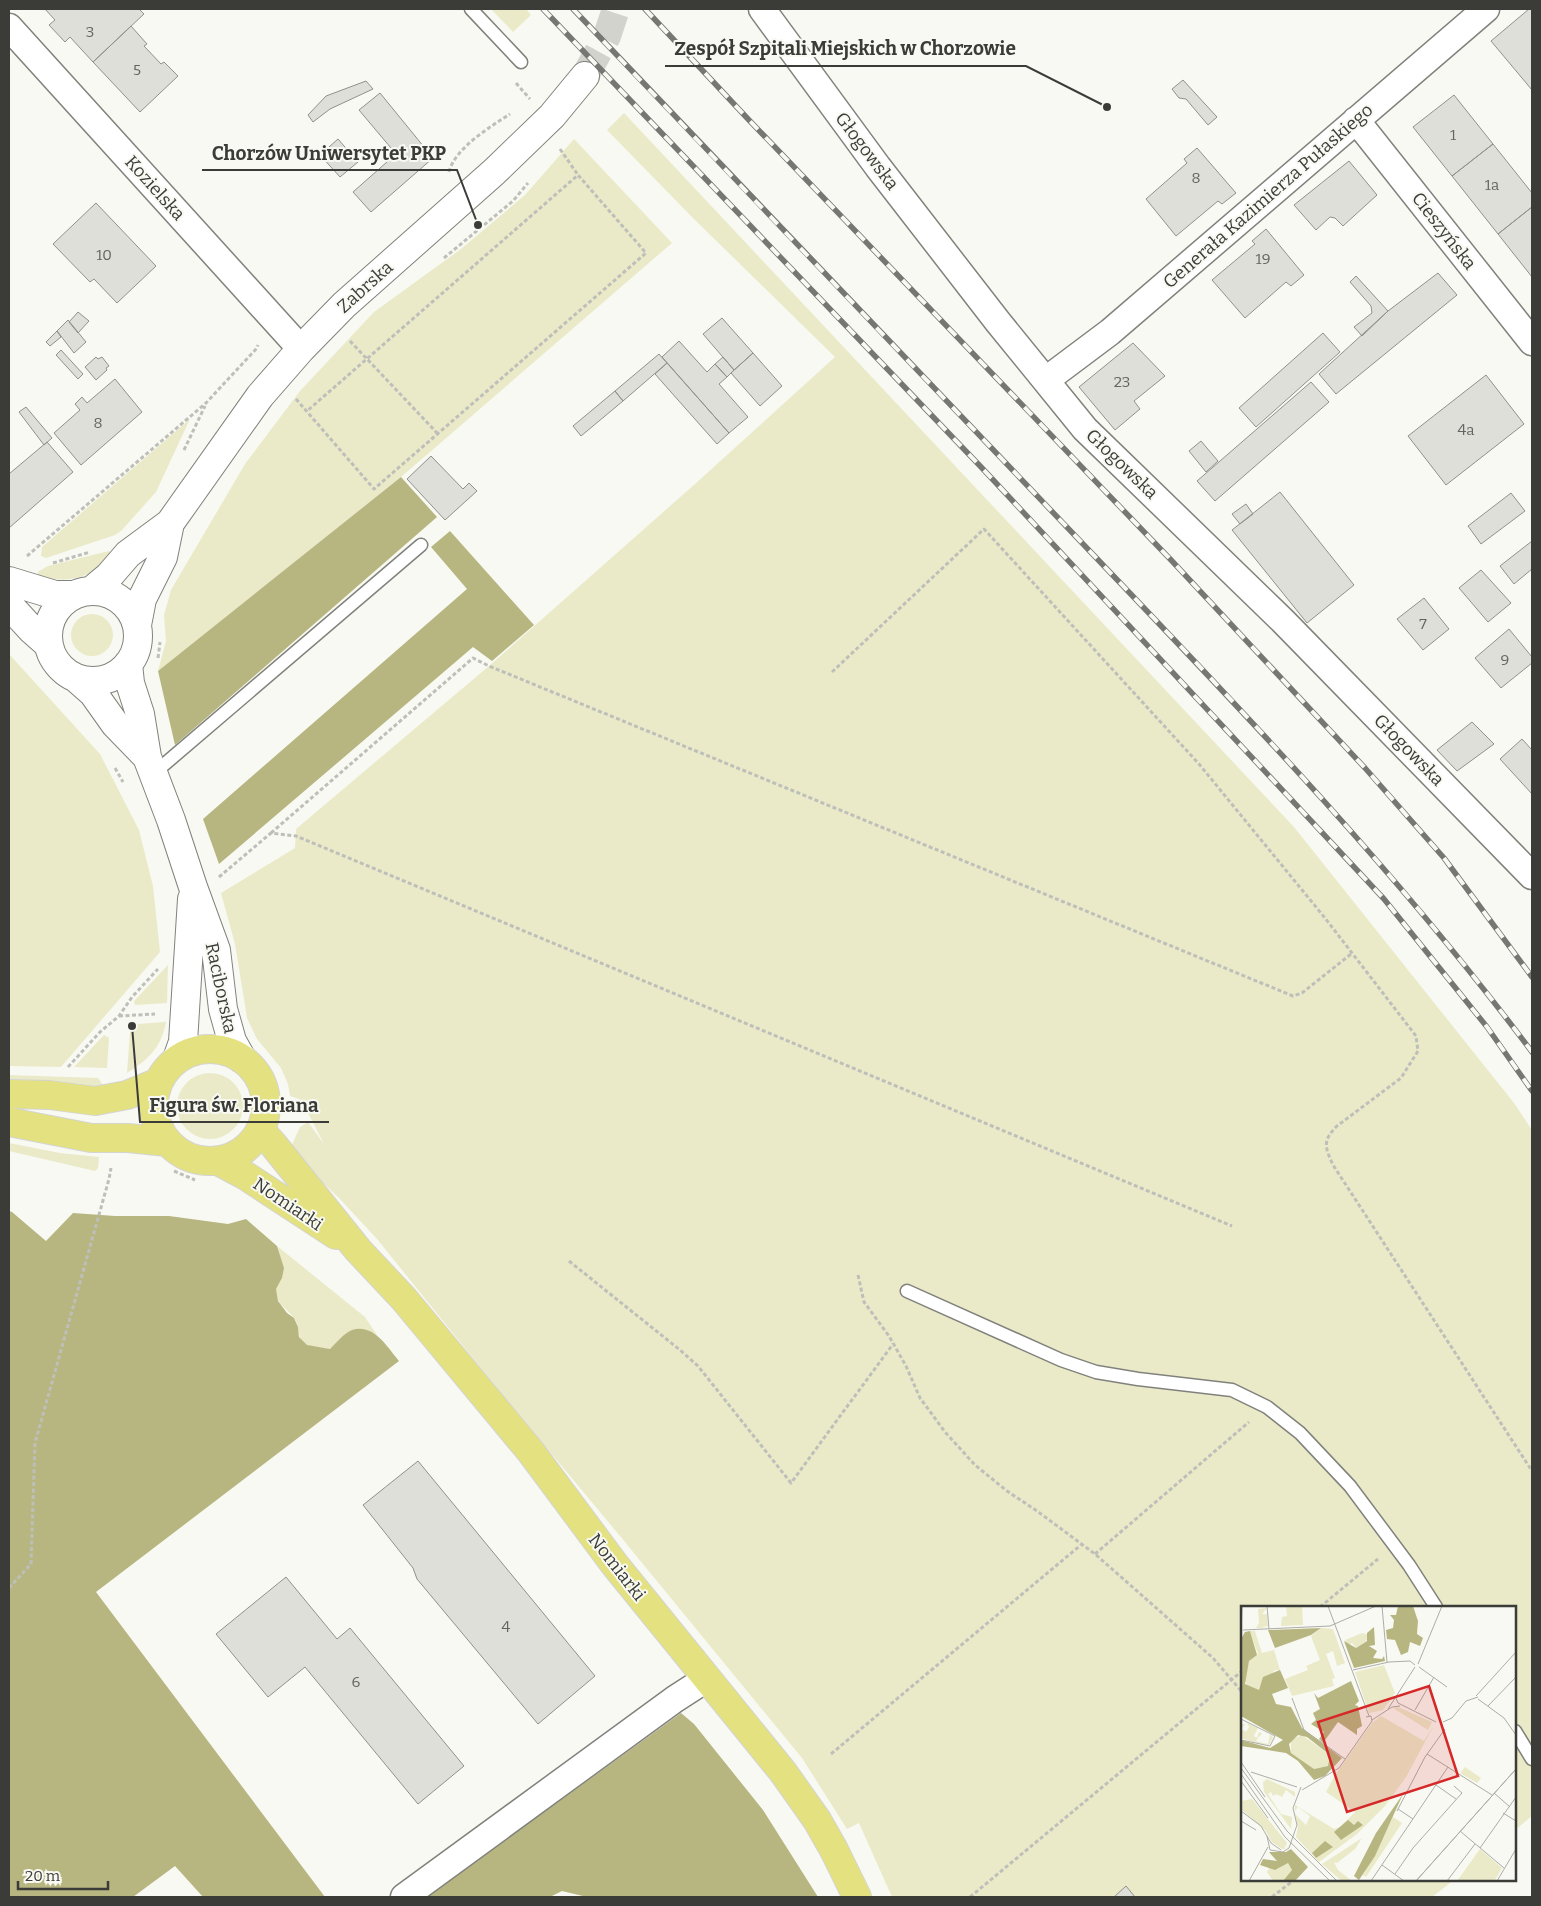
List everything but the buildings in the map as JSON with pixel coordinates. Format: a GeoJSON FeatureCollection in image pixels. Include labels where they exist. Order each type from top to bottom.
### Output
{"type":"FeatureCollection","features":[{"type":"Feature","properties":{"kind":"main road"},"geometry":{"type":"LineString","coordinates":[[216,1050],[230,1052],[242,1059],[256,1073],[264,1090],[266,1109],[260,1130],[250,1145],[235,1156],[218,1161],[199,1161],[182,1154],[167,1142],[155,1120],[155,1094],[158,1082],[170,1066],[190,1053],[216,1050]]}},
{"type":"Feature","properties":{"kind":"main road"},"geometry":{"type":"LineString","coordinates":[[9,1094],[95,1101],[127,1095],[158,1082]]}},
{"type":"Feature","properties":{"kind":"main road"},"geometry":{"type":"LineString","coordinates":[[9,1122],[91,1138],[128,1138],[167,1142]]}},
{"type":"Feature","properties":{"kind":"main road","name":"Nomiarki"},"geometry":{"type":"LineString","coordinates":[[260,1130],[358,1250],[404,1299],[531,1452],[615,1565],[783,1772],[817,1820],[857,1897]]}},
{"type":"Feature","properties":{"kind":"main road","name":"Nomiarki"},"geometry":{"type":"LineString","coordinates":[[218,1161],[246,1176],[358,1250]]}},
{"type":"Feature","properties":{"kind":"street","name":"Głogowska"},"geometry":{"type":"LineString","coordinates":[[762,9],[878,167],[998,322],[1086,429],[1290,628],[1532,876]]}},
{"type":"Feature","properties":{"kind":"street","name":"Generała Kazimierza Pułaskiego"},"geometry":{"type":"LineString","coordinates":[[1046,380],[1110,332],[1486,9]]}},
{"type":"Feature","properties":{"kind":"street","name":"Kozielska"},"geometry":{"type":"LineString","coordinates":[[9,27],[301,349]]}},
{"type":"Feature","properties":{"kind":"street","name":"Zabrska"},"geometry":{"type":"LineString","coordinates":[[82,593],[109,576],[128,554],[170,523],[260,396],[301,349],[344,305],[494,172],[552,116],[585,76]]}},
{"type":"Feature","properties":{"kind":"street","name":"Cieszyńska"},"geometry":{"type":"LineString","coordinates":[[1356,120],[1532,342]]}},
{"type":"Feature","properties":{"kind":"street","name":"Zabrska"},"geometry":{"type":"LineString","coordinates":[[137,625],[142,599],[163,557],[170,523]]}},
{"type":"Feature","properties":{"kind":"street"},"geometry":{"type":"LineString","coordinates":[[16,570],[55,595],[82,593],[111,595],[120,600],[133,615],[137,625],[137,646],[128,664],[110,678],[99,681],[87,681],[66,673],[52,656],[49,645],[48,637],[51,620],[60,606],[82,593]]}},
{"type":"Feature","properties":{"kind":"street"},"geometry":{"type":"LineString","coordinates":[[9,604],[32,630],[49,645]]}},
{"type":"Feature","properties":{"kind":"street","name":"Raciborska"},"geometry":{"type":"LineString","coordinates":[[128,664],[130,683],[140,714],[150,766],[171,820],[203,884],[216,950],[223,1009],[232,1041],[242,1059]]}},
{"type":"Feature","properties":{"kind":"street","name":"Raciborska"},"geometry":{"type":"LineString","coordinates":[[76,678],[93,693],[115,724],[150,766]]}},
{"type":"Feature","properties":{"kind":"street","name":"Raciborska"},"geometry":{"type":"LineString","coordinates":[[178,1060],[183,1042],[203,884]]}},
{"type":"Feature","properties":{"kind":"street"},"geometry":{"type":"LineString","coordinates":[[404,1897],[667,1705],[706,1679]]}},
{"type":"Feature","properties":{"kind":"lane"},"geometry":{"type":"LineString","coordinates":[[471,9],[521,62]]}},
{"type":"Feature","properties":{"kind":"lane"},"geometry":{"type":"LineString","coordinates":[[150,766],[421,545]]}},
{"type":"Feature","properties":{"kind":"lane"},"geometry":{"type":"LineString","coordinates":[[907,1291],[1061,1360],[1096,1372],[1138,1380],[1232,1390],[1267,1407],[1300,1433],[1350,1486],[1435,1606]]}},
{"type":"Feature","properties":{"kind":"lane"},"geometry":{"type":"LineString","coordinates":[[1516,1733],[1532,1759]]}},
{"type":"Feature","properties":{"kind":"path"},"geometry":{"type":"LineString","coordinates":[[523,104],[530,99]]}},
{"type":"Feature","properties":{"kind":"path"},"geometry":{"type":"LineString","coordinates":[[458,155],[481,134],[516,109]]}},
{"type":"Feature","properties":{"kind":"path"},"geometry":{"type":"LineString","coordinates":[[292,395],[374,489],[646,253],[578,175],[559,146]]}},
{"type":"Feature","properties":{"kind":"path"},"geometry":{"type":"LineString","coordinates":[[307,411],[578,175]]}},
{"type":"Feature","properties":{"kind":"path"},"geometry":{"type":"LineString","coordinates":[[344,335],[438,434]]}},
{"type":"Feature","properties":{"kind":"path"},"geometry":{"type":"LineString","coordinates":[[16,570],[206,403],[257,348],[259,340]]}},
{"type":"Feature","properties":{"kind":"path"},"geometry":{"type":"LineString","coordinates":[[183,452],[206,403]]}},
{"type":"Feature","properties":{"kind":"path"},"geometry":{"type":"LineString","coordinates":[[832,672],[984,529],[1199,764],[1325,918],[1416,1036],[1418,1051],[1401,1078],[1337,1126],[1328,1135],[1326,1149],[1333,1165],[1532,1471]]}},
{"type":"Feature","properties":{"kind":"path"},"geometry":{"type":"LineString","coordinates":[[45,565],[97,550]]}},
{"type":"Feature","properties":{"kind":"path"},"geometry":{"type":"LineString","coordinates":[[156,666],[160,639]]}},
{"type":"Feature","properties":{"kind":"path"},"geometry":{"type":"LineString","coordinates":[[203,884],[271,833],[473,658],[1293,996],[1302,993],[1352,954]]}},
{"type":"Feature","properties":{"kind":"path"},"geometry":{"type":"LineString","coordinates":[[271,833],[296,836],[1232,1226]]}},
{"type":"Feature","properties":{"kind":"path"},"geometry":{"type":"LineString","coordinates":[[64,1072],[100,1032],[119,1016],[132,997],[164,962]]}},
{"type":"Feature","properties":{"kind":"path"},"geometry":{"type":"LineString","coordinates":[[119,1016],[161,1014]]}},
{"type":"Feature","properties":{"kind":"path"},"geometry":{"type":"LineString","coordinates":[[9,1588],[31,1564],[36,1443],[109,1179]]}},
{"type":"Feature","properties":{"kind":"path"},"geometry":{"type":"LineString","coordinates":[[569,1261],[698,1366],[791,1484],[893,1344]]}},
{"type":"Feature","properties":{"kind":"path"},"geometry":{"type":"LineString","coordinates":[[858,1276],[864,1302],[880,1322],[906,1366],[920,1398],[945,1432],[975,1465],[1007,1491],[1094,1554],[1213,1658],[1241,1691]]}},
{"type":"Feature","properties":{"kind":"path"},"geometry":{"type":"LineString","coordinates":[[1094,1554],[1267,1407]]}},
{"type":"Feature","properties":{"kind":"path"},"geometry":{"type":"LineString","coordinates":[[831,1754],[1082,1544]]}},
{"type":"Feature","properties":{"kind":"path"},"geometry":{"type":"LineString","coordinates":[[1321,1606],[1394,1546]]}},
{"type":"Feature","properties":{"kind":"path"},"geometry":{"type":"LineString","coordinates":[[970,1897],[1241,1672]]}},
{"type":"Feature","properties":{"kind":"path"},"geometry":{"type":"LineString","coordinates":[[1272,1897],[1293,1881]]}},
{"type":"Feature","properties":{"kind":"green space"},"geometry":{"type":"Polygon","coordinates":[[[491,9],[526,9],[531,15],[513,32],[491,9]]]}},
{"type":"Feature","properties":{"kind":"green space"},"geometry":{"type":"Polygon","coordinates":[[[624,113],[1294,827],[1514,1103],[1532,1130],[1532,1816],[1516,1829],[1516,1606],[1241,1606],[1241,1881],[1453,1881],[1432,1897],[892,1897],[859,1823],[847,1829],[802,1758],[505,1398],[377,1239],[290,1149],[300,1127],[308,1122],[324,1144],[307,1111],[305,1101],[290,1096],[288,1084],[281,1068],[257,1039],[247,1018],[235,944],[221,893],[295,848],[296,829],[489,666],[835,357],[693,218],[607,130],[624,113]]]}},
{"type":"Feature","properties":{"kind":"green space"},"geometry":{"type":"Polygon","coordinates":[[[574,139],[672,243],[401,477],[158,671],[166,641],[164,615],[171,590],[245,464],[300,391],[374,312],[461,249],[525,195],[574,139]]]}},
{"type":"Feature","properties":{"kind":"green space"},"geometry":{"type":"Polygon","coordinates":[[[190,419],[156,492],[122,530],[115,535],[46,558],[41,556],[42,547],[190,419]]]}},
{"type":"Feature","properties":{"kind":"green space"},"geometry":{"type":"Polygon","coordinates":[[[109,551],[113,556],[105,564],[78,578],[58,579],[37,575],[39,571],[48,566],[109,551]]]}},
{"type":"Feature","properties":{"kind":"green space"},"geometry":{"type":"Polygon","coordinates":[[[92,614],[107,620],[113,635],[107,650],[92,656],[77,650],[71,635],[77,620],[92,614]]]}},
{"type":"Feature","properties":{"kind":"green space"},"geometry":{"type":"Polygon","coordinates":[[[9,654],[100,754],[139,830],[153,886],[160,952],[61,1067],[9,1066],[9,654]]]}},
{"type":"Feature","properties":{"kind":"green space"},"geometry":{"type":"Polygon","coordinates":[[[168,965],[167,1003],[135,1005],[134,1001],[168,965]]]}},
{"type":"Feature","properties":{"kind":"green space"},"geometry":{"type":"Polygon","coordinates":[[[166,1022],[161,1039],[153,1052],[142,1063],[127,1073],[130,1032],[137,1024],[166,1022]]]}},
{"type":"Feature","properties":{"kind":"green space"},"geometry":{"type":"Polygon","coordinates":[[[104,1035],[109,1038],[107,1068],[74,1067],[104,1035]]]}},
{"type":"Feature","properties":{"kind":"green space"},"geometry":{"type":"Polygon","coordinates":[[[210,1073],[223,1076],[233,1083],[240,1093],[243,1106],[240,1119],[233,1129],[223,1136],[210,1139],[197,1136],[187,1129],[180,1119],[177,1106],[180,1093],[187,1083],[197,1076],[210,1073]]]}},
{"type":"Feature","properties":{"kind":"green space"},"geometry":{"type":"Polygon","coordinates":[[[9,1075],[98,1078],[105,1088],[9,1083],[9,1075]]]}},
{"type":"Feature","properties":{"kind":"green space"},"geometry":{"type":"Polygon","coordinates":[[[9,1143],[60,1153],[99,1157],[98,1168],[95,1171],[9,1151],[9,1143]]]}},
{"type":"Feature","properties":{"kind":"green space"},"geometry":{"type":"Polygon","coordinates":[[[277,1246],[365,1317],[377,1335],[363,1329],[357,1329],[346,1334],[330,1349],[312,1347],[304,1343],[301,1340],[296,1322],[280,1303],[276,1295],[276,1288],[282,1273],[277,1246]]]}},
{"type":"Feature","properties":{"kind":"shaded area"},"geometry":{"type":"Polygon","coordinates":[[[401,477],[437,517],[175,745],[158,671],[401,477]]]}},
{"type":"Feature","properties":{"kind":"shaded area"},"geometry":{"type":"Polygon","coordinates":[[[450,531],[534,625],[492,661],[473,647],[219,864],[203,819],[467,589],[431,547],[450,531]]]}},
{"type":"Feature","properties":{"kind":"shaded area"},"geometry":{"type":"Polygon","coordinates":[[[9,1211],[46,1241],[73,1213],[115,1216],[169,1216],[228,1224],[246,1219],[277,1246],[284,1268],[282,1278],[276,1289],[278,1301],[287,1313],[294,1318],[298,1327],[299,1337],[307,1345],[330,1349],[349,1331],[367,1330],[385,1343],[399,1361],[96,1592],[325,1897],[203,1897],[175,1866],[133,1897],[9,1897],[9,1211]]]}},
{"type":"Feature","properties":{"kind":"shaded area"},"geometry":{"type":"Polygon","coordinates":[[[681,1713],[694,1724],[763,1810],[818,1897],[587,1897],[562,1891],[550,1897],[427,1897],[681,1713]]]}},
{"type":"Feature","properties":{"kind":"tunnel"},"geometry":{"type":"LineString","coordinates":[[585,76],[607,36],[616,9]]}},
{"type":"Feature","properties":{"kind":"railway"},"geometry":{"type":"LineString","coordinates":[[543,9],[982,468],[1384,899],[1487,1027],[1532,1091]]}},
{"type":"Feature","properties":{"kind":"railway"},"geometry":{"type":"LineString","coordinates":[[573,9],[1271,742],[1379,863],[1532,1052]]}},
{"type":"Feature","properties":{"kind":"railway"},"geometry":{"type":"LineString","coordinates":[[645,9],[1172,561],[1365,768],[1444,858],[1532,977]]}},
{"type":"Feature","properties":{"kind":"place","name":"Zespół Szpitali Miejskich w Chorzowie"},"geometry":{"type":"Point","coordinates":[1107,107]}},
{"type":"Feature","properties":{"kind":"place","name":"Chorzów Uniwersytet PKP"},"geometry":{"type":"Point","coordinates":[478,225]}},
{"type":"Feature","properties":{"kind":"place","name":"Figura św. Floriana"},"geometry":{"type":"Point","coordinates":[132,1026]}}]}
